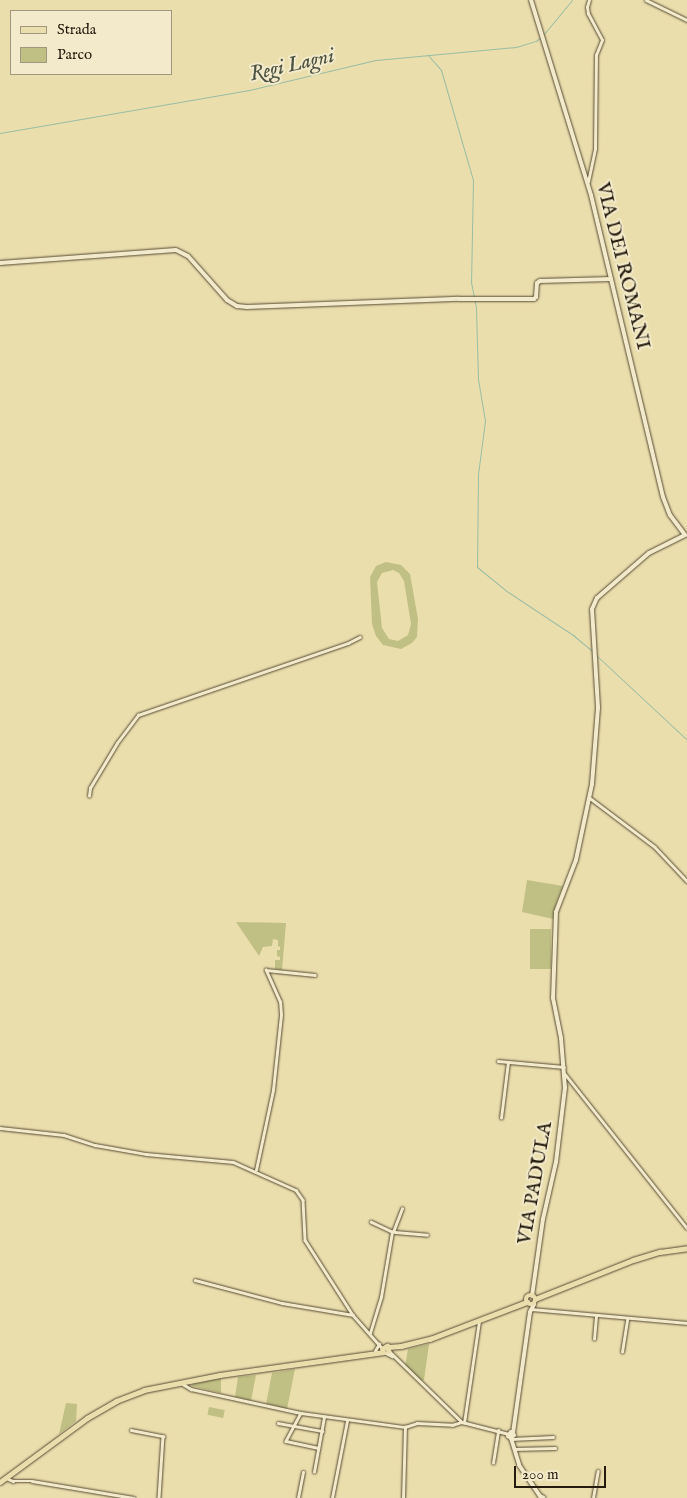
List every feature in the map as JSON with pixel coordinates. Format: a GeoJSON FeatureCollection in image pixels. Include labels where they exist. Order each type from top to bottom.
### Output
{"type":"FeatureCollection","features":[{"type":"Feature","properties":{"kind":"main road","name":"VIA DEI ROMANI"},"geometry":{"type":"LineString","coordinates":[[531,0],[588,183],[663,497],[670,514],[686,536]]}},
{"type":"Feature","properties":{"kind":"main road"},"geometry":{"type":"LineString","coordinates":[[0,263],[176,250],[188,256],[220,294],[237,306],[458,299],[535,299],[537,283],[545,280],[611,280]]}},
{"type":"Feature","properties":{"kind":"main road","name":"VIA PADULA"},"geometry":{"type":"LineString","coordinates":[[531,1301],[543,1219],[556,1162],[565,1074],[553,982],[556,912],[576,860],[590,798],[598,707],[591,617],[597,598],[649,553],[686,536]]}},
{"type":"Feature","properties":{"kind":"main road"},"geometry":{"type":"LineString","coordinates":[[0,1482],[87,1418],[116,1401],[144,1390],[180,1382],[386,1350],[430,1339],[633,1260],[660,1252],[687,1248]]}},
{"type":"Feature","properties":{"kind":"main road"},"geometry":{"type":"LineString","coordinates":[[531,1301],[511,1436],[513,1449],[519,1465],[542,1498]]}},
{"type":"Feature","properties":{"kind":"street"},"geometry":{"type":"LineString","coordinates":[[588,183],[595,149],[596,63],[602,40],[588,14],[589,0]]}},
{"type":"Feature","properties":{"kind":"street"},"geometry":{"type":"LineString","coordinates":[[646,0],[687,20]]}},
{"type":"Feature","properties":{"kind":"street"},"geometry":{"type":"LineString","coordinates":[[89,796],[90,788],[117,743],[138,715],[348,643],[360,637]]}},
{"type":"Feature","properties":{"kind":"street"},"geometry":{"type":"LineString","coordinates":[[590,798],[660,852],[687,881]]}},
{"type":"Feature","properties":{"kind":"street"},"geometry":{"type":"LineString","coordinates":[[256,1170],[273,1090],[281,1015],[280,1002],[266,970],[315,975]]}},
{"type":"Feature","properties":{"kind":"street"},"geometry":{"type":"LineString","coordinates":[[498,1061],[564,1067]]}},
{"type":"Feature","properties":{"kind":"street"},"geometry":{"type":"LineString","coordinates":[[501,1118],[508,1062]]}},
{"type":"Feature","properties":{"kind":"street"},"geometry":{"type":"LineString","coordinates":[[565,1074],[687,1228]]}},
{"type":"Feature","properties":{"kind":"street"},"geometry":{"type":"LineString","coordinates":[[0,1128],[49,1132],[95,1144],[146,1154],[221,1160],[256,1170],[296,1190],[300,1194],[303,1205],[305,1240],[353,1315],[393,1357],[463,1423]]}},
{"type":"Feature","properties":{"kind":"street"},"geometry":{"type":"LineString","coordinates":[[370,1333],[381,1298],[394,1232],[402,1209]]}},
{"type":"Feature","properties":{"kind":"street"},"geometry":{"type":"LineString","coordinates":[[371,1222],[394,1232],[427,1235]]}},
{"type":"Feature","properties":{"kind":"street"},"geometry":{"type":"LineString","coordinates":[[195,1280],[282,1302],[353,1315]]}},
{"type":"Feature","properties":{"kind":"street"},"geometry":{"type":"LineString","coordinates":[[530,1311],[687,1323]]}},
{"type":"Feature","properties":{"kind":"street"},"geometry":{"type":"LineString","coordinates":[[594,1339],[596,1316]]}},
{"type":"Feature","properties":{"kind":"street"},"geometry":{"type":"LineString","coordinates":[[622,1352],[627,1319]]}},
{"type":"Feature","properties":{"kind":"street"},"geometry":{"type":"LineString","coordinates":[[463,1423],[479,1321]]}},
{"type":"Feature","properties":{"kind":"street"},"geometry":{"type":"LineString","coordinates":[[374,1351],[379,1342]]}},
{"type":"Feature","properties":{"kind":"street"},"geometry":{"type":"LineString","coordinates":[[180,1382],[191,1389],[324,1417],[405,1426],[417,1423],[452,1425],[463,1423],[498,1430],[511,1436],[553,1437]]}},
{"type":"Feature","properties":{"kind":"street"},"geometry":{"type":"LineString","coordinates":[[302,1413],[286,1440],[318,1448]]}},
{"type":"Feature","properties":{"kind":"street"},"geometry":{"type":"LineString","coordinates":[[314,1472],[324,1417]]}},
{"type":"Feature","properties":{"kind":"street"},"geometry":{"type":"LineString","coordinates":[[332,1498],[347,1420]]}},
{"type":"Feature","properties":{"kind":"street"},"geometry":{"type":"LineString","coordinates":[[278,1423],[322,1431]]}},
{"type":"Feature","properties":{"kind":"street"},"geometry":{"type":"LineString","coordinates":[[403,1498],[405,1426]]}},
{"type":"Feature","properties":{"kind":"street"},"geometry":{"type":"LineString","coordinates":[[131,1430],[163,1436],[160,1498]]}},
{"type":"Feature","properties":{"kind":"street"},"geometry":{"type":"LineString","coordinates":[[493,1463],[498,1430]]}},
{"type":"Feature","properties":{"kind":"street"},"geometry":{"type":"LineString","coordinates":[[513,1449],[555,1448]]}},
{"type":"Feature","properties":{"kind":"street"},"geometry":{"type":"LineString","coordinates":[[593,1498],[598,1471]]}},
{"type":"Feature","properties":{"kind":"street"},"geometry":{"type":"LineString","coordinates":[[298,1498],[302,1472]]}},
{"type":"Feature","properties":{"kind":"street"},"geometry":{"type":"LineString","coordinates":[[5,1478],[13,1481],[39,1482],[134,1498]]}},
{"type":"Feature","properties":{"kind":"green space"},"geometry":{"type":"Polygon","coordinates":[[[386,562],[401,565],[410,574],[418,619],[417,637],[412,643],[401,649],[383,645],[376,636],[372,624],[370,577],[376,566],[386,562]],[[393,570],[382,573],[377,582],[382,628],[389,639],[398,641],[408,635],[411,624],[404,581],[399,573],[393,570]]]}},
{"type":"Feature","properties":{"kind":"green space"},"geometry":{"type":"Polygon","coordinates":[[[527,880],[563,886],[553,919],[522,912],[527,880]]]}},
{"type":"Feature","properties":{"kind":"green space"},"geometry":{"type":"Polygon","coordinates":[[[236,922],[286,923],[282,970],[275,969],[275,960],[280,960],[280,957],[277,956],[277,950],[280,950],[278,940],[273,939],[272,946],[263,947],[259,956],[236,922]]]}},
{"type":"Feature","properties":{"kind":"green space"},"geometry":{"type":"Polygon","coordinates":[[[530,929],[551,929],[551,969],[530,969],[530,929]]]}},
{"type":"Feature","properties":{"kind":"green space"},"geometry":{"type":"Polygon","coordinates":[[[429,1344],[424,1380],[420,1381],[405,1367],[408,1349],[429,1344]]]}},
{"type":"Feature","properties":{"kind":"green space"},"geometry":{"type":"Polygon","coordinates":[[[295,1369],[287,1409],[266,1404],[272,1373],[295,1369]]]}},
{"type":"Feature","properties":{"kind":"green space"},"geometry":{"type":"Polygon","coordinates":[[[256,1375],[251,1401],[235,1397],[238,1377],[256,1375]]]}},
{"type":"Feature","properties":{"kind":"green space"},"geometry":{"type":"Polygon","coordinates":[[[221,1378],[221,1393],[192,1386],[193,1383],[221,1378]]]}},
{"type":"Feature","properties":{"kind":"green space"},"geometry":{"type":"Polygon","coordinates":[[[66,1403],[77,1404],[76,1421],[59,1434],[66,1403]]]}},
{"type":"Feature","properties":{"kind":"green space"},"geometry":{"type":"Polygon","coordinates":[[[209,1407],[225,1410],[223,1418],[207,1415],[209,1407]]]}},
{"type":"Feature","properties":{"kind":"waterway","name":"Regi Lagni"},"geometry":{"type":"LineString","coordinates":[[544,34],[572,0]]}},
{"type":"Feature","properties":{"kind":"waterway","name":"Regi Lagni"},"geometry":{"type":"LineString","coordinates":[[0,133],[249,90],[376,60],[516,47],[536,41],[541,37]]}},
{"type":"Feature","properties":{"kind":"waterway"},"geometry":{"type":"LineString","coordinates":[[428,55],[441,70],[473,180],[471,282],[476,308],[478,379],[485,421],[478,474],[477,567],[505,590],[573,635],[593,652]]}},
{"type":"Feature","properties":{"kind":"waterway"},"geometry":{"type":"LineString","coordinates":[[596,655],[687,740]]}}]}
